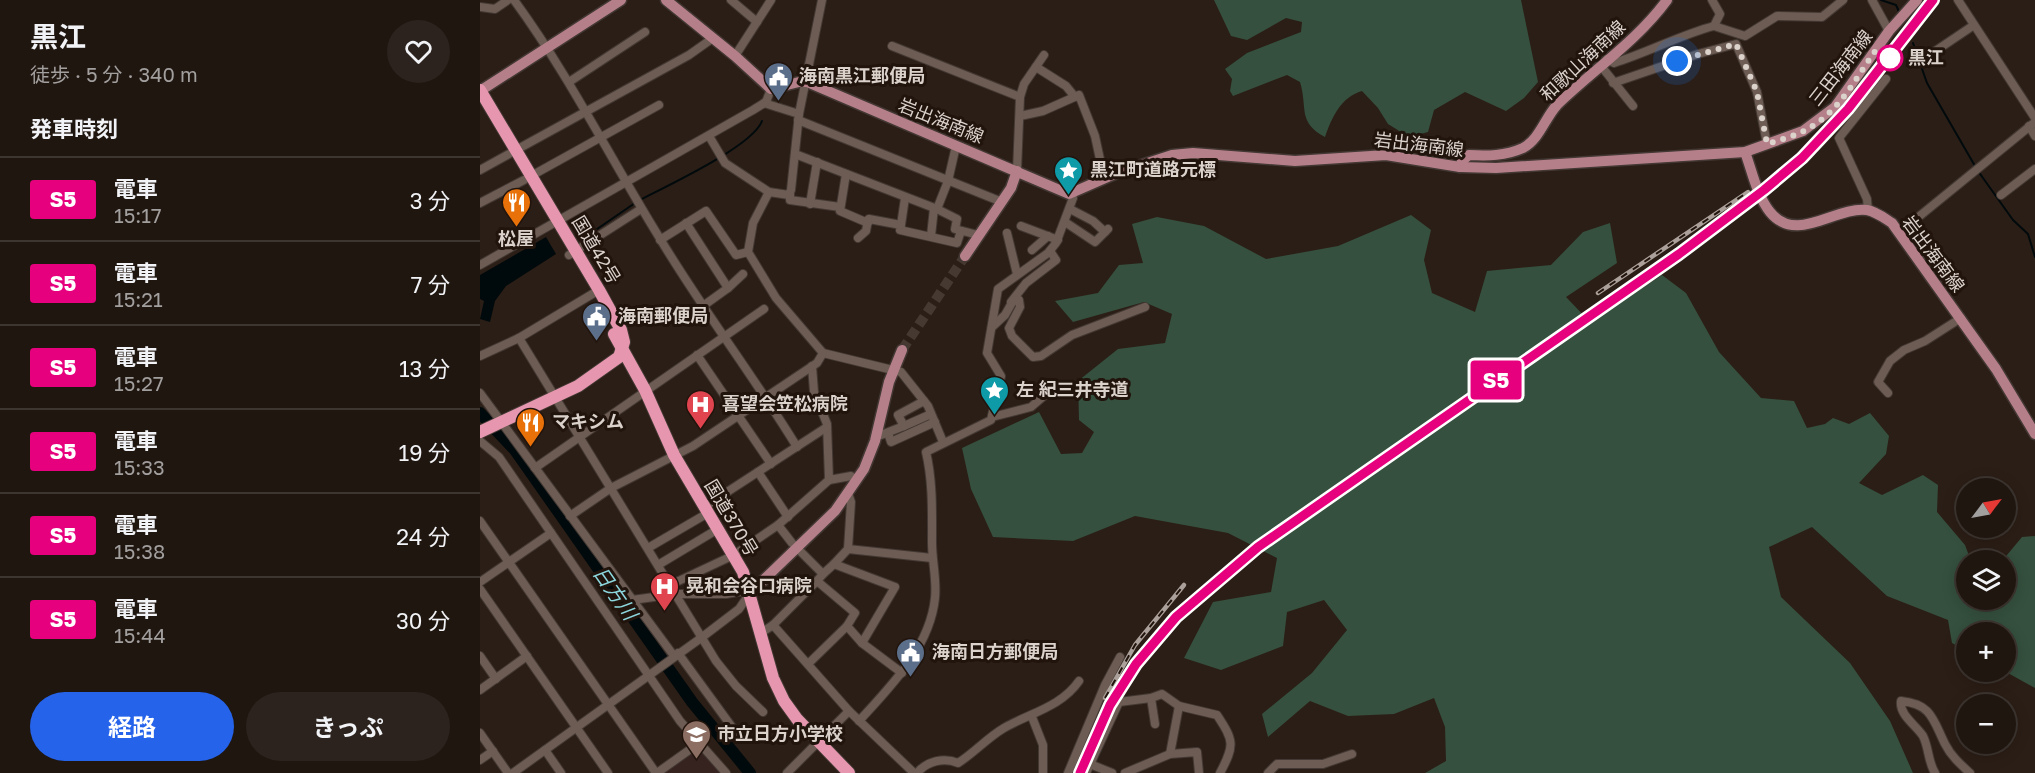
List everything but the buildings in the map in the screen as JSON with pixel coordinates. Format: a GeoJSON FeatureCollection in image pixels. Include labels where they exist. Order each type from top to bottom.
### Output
{"type":"FeatureCollection","features":[{"type":"Feature","properties":{"kind":"highway","name":"国道42号"},"geometry":{"type":"LineString","coordinates":[[480,91],[512,152],[596,292],[617,332]]}},
{"type":"Feature","properties":{"kind":"highway","name":"国道42号"},"geometry":{"type":"LineString","coordinates":[[480,106],[512,152]]}},
{"type":"Feature","properties":{"kind":"highway","name":"国道370号"},"geometry":{"type":"LineString","coordinates":[[617,332],[623,350],[645,390],[674,455],[734,555],[749,592],[773,678],[784,700],[849,773]]}},
{"type":"Feature","properties":{"kind":"highway","name":"国道370号"},"geometry":{"type":"LineString","coordinates":[[617,332],[634,370]]}},
{"type":"Feature","properties":{"kind":"highway"},"geometry":{"type":"LineString","coordinates":[[555,394],[610,356],[616,346],[617,332]]}},
{"type":"Feature","properties":{"kind":"highway"},"geometry":{"type":"LineString","coordinates":[[480,432],[555,394],[578,386],[609,364],[623,350]]}},
{"type":"Feature","properties":{"kind":"highway"},"geometry":{"type":"LineString","coordinates":[[609,364],[623,359],[634,370]]}},
{"type":"Feature","properties":{"kind":"highway"},"geometry":{"type":"LineString","coordinates":[[480,426],[498,421]]}},
{"type":"Feature","properties":{"kind":"main road"},"geometry":{"type":"LineString","coordinates":[[480,91],[621,0]]}},
{"type":"Feature","properties":{"kind":"main road"},"geometry":{"type":"LineString","coordinates":[[666,0],[735,56],[771,89],[807,82]]}},
{"type":"Feature","properties":{"kind":"main road","name":"和歌山海南線"},"geometry":{"type":"LineString","coordinates":[[1460,167],[1462,161],[1469,155],[1486,157],[1498,155],[1531,142],[1556,106],[1637,34],[1667,0]]}},
{"type":"Feature","properties":{"kind":"main road","name":"三田海南線"},"geometry":{"type":"LineString","coordinates":[[1745,152],[1803,131],[1824,118],[1845,95],[1889,31],[1917,0]]}},
{"type":"Feature","properties":{"kind":"main road","name":"岩出海南線"},"geometry":{"type":"LineString","coordinates":[[807,82],[1072,194],[1104,178],[1172,155],[1193,153],[1295,161],[1386,155],[1460,167],[1496,168],[1745,152]]}},
{"type":"Feature","properties":{"kind":"main road"},"geometry":{"type":"LineString","coordinates":[[1745,152],[1764,202],[1771,213],[1787,224],[1800,227],[1850,211],[1868,210]]}},
{"type":"Feature","properties":{"kind":"main road"},"geometry":{"type":"LineString","coordinates":[[965,256],[1011,188],[1017,171]]}},
{"type":"Feature","properties":{"kind":"main road","name":"岩出海南線"},"geometry":{"type":"LineString","coordinates":[[1868,210],[1884,217],[1900,232],[1960,318],[2035,434]]}},
{"type":"Feature","properties":{"kind":"main road"},"geometry":{"type":"LineString","coordinates":[[749,592],[828,518],[864,469],[882,434],[884,396],[902,350]]}},
{"type":"Feature","properties":{"kind":"street"},"geometry":{"type":"LineString","coordinates":[[480,7],[495,9],[508,0]]}},
{"type":"Feature","properties":{"kind":"street"},"geometry":{"type":"LineString","coordinates":[[514,0],[569,82],[660,240],[797,447]]}},
{"type":"Feature","properties":{"kind":"street"},"geometry":{"type":"LineString","coordinates":[[731,0],[757,22]]}},
{"type":"Feature","properties":{"kind":"street"},"geometry":{"type":"LineString","coordinates":[[735,56],[770,0]]}},
{"type":"Feature","properties":{"kind":"street"},"geometry":{"type":"LineString","coordinates":[[822,0],[798,117],[790,200],[840,207]]}},
{"type":"Feature","properties":{"kind":"street"},"geometry":{"type":"LineString","coordinates":[[1713,0],[1720,14],[1714,26]]}},
{"type":"Feature","properties":{"kind":"street"},"geometry":{"type":"LineString","coordinates":[[1633,106],[1613,83],[1604,63],[1614,63],[1649,52],[1690,32],[1714,26],[1745,36],[1777,16],[1822,17],[1844,0]]}},
{"type":"Feature","properties":{"kind":"street"},"geometry":{"type":"LineString","coordinates":[[1872,0],[1889,31]]}},
{"type":"Feature","properties":{"kind":"street"},"geometry":{"type":"LineString","coordinates":[[1958,0],[2033,122],[2035,136]]}},
{"type":"Feature","properties":{"kind":"street"},"geometry":{"type":"LineString","coordinates":[[1922,60],[1974,25]]}},
{"type":"Feature","properties":{"kind":"street"},"geometry":{"type":"LineString","coordinates":[[569,82],[645,32]]}},
{"type":"Feature","properties":{"kind":"street"},"geometry":{"type":"LineString","coordinates":[[480,170],[689,55],[713,38]]}},
{"type":"Feature","properties":{"kind":"street"},"geometry":{"type":"LineString","coordinates":[[1613,83],[1698,54],[1736,44],[1757,92],[1767,144]]}},
{"type":"Feature","properties":{"kind":"street"},"geometry":{"type":"LineString","coordinates":[[892,46],[1020,97]]}},
{"type":"Feature","properties":{"kind":"street"},"geometry":{"type":"LineString","coordinates":[[1017,171],[1020,97],[1044,55]]}},
{"type":"Feature","properties":{"kind":"street"},"geometry":{"type":"LineString","coordinates":[[1036,67],[1066,86],[1075,97]]}},
{"type":"Feature","properties":{"kind":"street"},"geometry":{"type":"LineString","coordinates":[[1868,210],[1867,199],[1839,138],[1886,79]]}},
{"type":"Feature","properties":{"kind":"street"},"geometry":{"type":"LineString","coordinates":[[480,265],[764,103],[771,89]]}},
{"type":"Feature","properties":{"kind":"street"},"geometry":{"type":"LineString","coordinates":[[1020,116],[1046,110],[1079,95],[1087,114],[1104,178]]}},
{"type":"Feature","properties":{"kind":"street"},"geometry":{"type":"LineString","coordinates":[[764,103],[1002,202]]}},
{"type":"Feature","properties":{"kind":"street"},"geometry":{"type":"LineString","coordinates":[[480,203],[659,105]]}},
{"type":"Feature","properties":{"kind":"street"},"geometry":{"type":"LineString","coordinates":[[1900,232],[2033,122]]}},
{"type":"Feature","properties":{"kind":"street"},"geometry":{"type":"LineString","coordinates":[[709,136],[725,163],[769,192],[789,195],[790,193]]}},
{"type":"Feature","properties":{"kind":"street"},"geometry":{"type":"LineString","coordinates":[[931,236],[935,209],[948,181],[956,146]]}},
{"type":"Feature","properties":{"kind":"street"},"geometry":{"type":"LineString","coordinates":[[795,154],[935,209],[957,219],[955,229],[978,235]]}},
{"type":"Feature","properties":{"kind":"street"},"geometry":{"type":"LineString","coordinates":[[810,204],[817,162]]}},
{"type":"Feature","properties":{"kind":"street"},"geometry":{"type":"LineString","coordinates":[[2001,195],[2035,169]]}},
{"type":"Feature","properties":{"kind":"street"},"geometry":{"type":"LineString","coordinates":[[846,174],[840,211],[868,221],[901,225]]}},
{"type":"Feature","properties":{"kind":"street"},"geometry":{"type":"LineString","coordinates":[[769,192],[753,223],[748,252],[776,298],[823,353],[901,372],[924,401],[943,442]]}},
{"type":"Feature","properties":{"kind":"street"},"geometry":{"type":"LineString","coordinates":[[860,721],[902,673],[918,647],[935,597],[932,558],[932,478],[926,452],[943,442],[985,425],[992,417],[1001,376],[987,353],[998,289],[1050,251],[1058,240],[1065,222],[1072,194]]}},
{"type":"Feature","properties":{"kind":"street"},"geometry":{"type":"LineString","coordinates":[[905,198],[900,230],[957,243],[961,231]]}},
{"type":"Feature","properties":{"kind":"street"},"geometry":{"type":"LineString","coordinates":[[572,253],[641,209]]}},
{"type":"Feature","properties":{"kind":"street"},"geometry":{"type":"LineString","coordinates":[[1065,222],[1099,244],[1106,230],[1070,209]]}},
{"type":"Feature","properties":{"kind":"street"},"geometry":{"type":"LineString","coordinates":[[660,240],[706,211],[736,255],[748,252]]}},
{"type":"Feature","properties":{"kind":"street"},"geometry":{"type":"LineString","coordinates":[[858,238],[866,231],[868,221]]}},
{"type":"Feature","properties":{"kind":"street"},"geometry":{"type":"LineString","coordinates":[[686,223],[728,288]]}},
{"type":"Feature","properties":{"kind":"street"},"geometry":{"type":"LineString","coordinates":[[1020,226],[1058,240]]}},
{"type":"Feature","properties":{"kind":"street"},"geometry":{"type":"LineString","coordinates":[[1007,233],[1017,274]]}},
{"type":"Feature","properties":{"kind":"street"},"geometry":{"type":"LineString","coordinates":[[1032,250],[1048,236]]}},
{"type":"Feature","properties":{"kind":"street"},"geometry":{"type":"LineString","coordinates":[[1010,308],[1011,300],[1026,283],[1056,260],[1050,251]]}},
{"type":"Feature","properties":{"kind":"street"},"geometry":{"type":"LineString","coordinates":[[703,306],[743,274]]}},
{"type":"Feature","properties":{"kind":"street"},"geometry":{"type":"LineString","coordinates":[[480,357],[519,338],[596,292]]}},
{"type":"Feature","properties":{"kind":"street"},"geometry":{"type":"LineString","coordinates":[[992,327],[1010,308],[1013,301],[1019,300],[1020,307],[1009,328],[1011,336],[1033,357],[1041,356],[1072,335],[1145,307]]}},
{"type":"Feature","properties":{"kind":"street"},"geometry":{"type":"LineString","coordinates":[[535,468],[764,309]]}},
{"type":"Feature","properties":{"kind":"street"},"geometry":{"type":"LineString","coordinates":[[1888,393],[1878,382],[1890,361],[1904,350],[1925,341],[1960,318]]}},
{"type":"Feature","properties":{"kind":"street"},"geometry":{"type":"LineString","coordinates":[[519,338],[701,638],[736,686],[763,712]]}},
{"type":"Feature","properties":{"kind":"street"},"geometry":{"type":"LineString","coordinates":[[570,516],[611,488],[693,446],[812,366],[823,353]]}},
{"type":"Feature","properties":{"kind":"street"},"geometry":{"type":"LineString","coordinates":[[697,355],[771,464]]}},
{"type":"Feature","properties":{"kind":"street"},"geometry":{"type":"LineString","coordinates":[[812,366],[814,392],[827,427],[829,480]]}},
{"type":"Feature","properties":{"kind":"street"},"geometry":{"type":"LineString","coordinates":[[480,393],[498,421],[632,600],[737,734]]}},
{"type":"Feature","properties":{"kind":"street"},"geometry":{"type":"LineString","coordinates":[[992,417],[1031,407],[1045,395]]}},
{"type":"Feature","properties":{"kind":"street"},"geometry":{"type":"LineString","coordinates":[[904,426],[898,415],[924,401]]}},
{"type":"Feature","properties":{"kind":"street"},"geometry":{"type":"LineString","coordinates":[[933,418],[891,442],[882,434],[904,426],[933,418]]}},
{"type":"Feature","properties":{"kind":"street"},"geometry":{"type":"LineString","coordinates":[[648,548],[827,427]]}},
{"type":"Feature","properties":{"kind":"street"},"geometry":{"type":"LineString","coordinates":[[480,441],[499,457],[649,674],[699,743],[726,773]]}},
{"type":"Feature","properties":{"kind":"street"},"geometry":{"type":"LineString","coordinates":[[758,472],[788,517]]}},
{"type":"Feature","properties":{"kind":"street"},"geometry":{"type":"LineString","coordinates":[[670,585],[734,555],[778,525],[829,480],[851,476],[857,480]]}},
{"type":"Feature","properties":{"kind":"street"},"geometry":{"type":"LineString","coordinates":[[761,633],[773,625],[848,549],[851,502],[848,493]]}},
{"type":"Feature","properties":{"kind":"street"},"geometry":{"type":"LineString","coordinates":[[480,521],[656,773],[699,743]]}},
{"type":"Feature","properties":{"kind":"street"},"geometry":{"type":"LineString","coordinates":[[778,525],[820,578],[855,613],[847,626],[808,664]]}},
{"type":"Feature","properties":{"kind":"street"},"geometry":{"type":"LineString","coordinates":[[658,565],[718,529]]}},
{"type":"Feature","properties":{"kind":"street"},"geometry":{"type":"LineString","coordinates":[[480,582],[551,533]]}},
{"type":"Feature","properties":{"kind":"street"},"geometry":{"type":"LineString","coordinates":[[848,549],[932,558]]}},
{"type":"Feature","properties":{"kind":"street"},"geometry":{"type":"LineString","coordinates":[[834,564],[895,587],[862,643]]}},
{"type":"Feature","properties":{"kind":"street"},"geometry":{"type":"LineString","coordinates":[[480,589],[608,773]]}},
{"type":"Feature","properties":{"kind":"street"},"geometry":{"type":"LineString","coordinates":[[632,600],[675,594],[749,592]]}},
{"type":"Feature","properties":{"kind":"street"},"geometry":{"type":"LineString","coordinates":[[513,773],[739,609],[749,592]]}},
{"type":"Feature","properties":{"kind":"street"},"geometry":{"type":"LineString","coordinates":[[773,625],[849,711],[915,773],[922,767],[939,760],[948,759],[958,763],[1002,729],[1032,717],[1071,692],[1079,681]]}},
{"type":"Feature","properties":{"kind":"street"},"geometry":{"type":"LineString","coordinates":[[847,626],[862,643],[902,673]]}},
{"type":"Feature","properties":{"kind":"street"},"geometry":{"type":"LineString","coordinates":[[480,656],[496,679]]}},
{"type":"Feature","properties":{"kind":"street"},"geometry":{"type":"LineString","coordinates":[[480,690],[527,656]]}},
{"type":"Feature","properties":{"kind":"street"},"geometry":{"type":"LineString","coordinates":[[1068,773],[1105,685],[1120,657]]}},
{"type":"Feature","properties":{"kind":"street"},"geometry":{"type":"LineString","coordinates":[[1112,773],[1088,769],[1119,702],[1162,694],[1179,706],[1217,715],[1230,735],[1232,747],[1220,773]]}},
{"type":"Feature","properties":{"kind":"street"},"geometry":{"type":"LineString","coordinates":[[1150,698],[1155,724]]}},
{"type":"Feature","properties":{"kind":"street"},"geometry":{"type":"LineString","coordinates":[[1935,773],[1924,738],[1900,706],[1901,701],[1923,708],[1934,717],[1956,761],[1970,773]]}},
{"type":"Feature","properties":{"kind":"street"},"geometry":{"type":"LineString","coordinates":[[1170,754],[1179,706]]}},
{"type":"Feature","properties":{"kind":"street"},"geometry":{"type":"LineString","coordinates":[[787,773],[849,711]]}},
{"type":"Feature","properties":{"kind":"street"},"geometry":{"type":"LineString","coordinates":[[1032,717],[1043,745],[1043,773]]}},
{"type":"Feature","properties":{"kind":"street"},"geometry":{"type":"LineString","coordinates":[[480,733],[508,773]]}},
{"type":"Feature","properties":{"kind":"street"},"geometry":{"type":"LineString","coordinates":[[545,750],[561,773]]}},
{"type":"Feature","properties":{"kind":"street"},"geometry":{"type":"LineString","coordinates":[[480,760],[493,751]]}},
{"type":"Feature","properties":{"kind":"street"},"geometry":{"type":"LineString","coordinates":[[1125,773],[1170,754],[1197,752],[1199,773]]}},
{"type":"Feature","properties":{"kind":"street"},"geometry":{"type":"LineString","coordinates":[[1268,773],[1277,764],[1323,764],[1352,754]]}},
{"type":"Feature","properties":{"kind":"shaded area"},"geometry":{"type":"Polygon","coordinates":[[[546,237],[556,254],[506,286],[495,301],[490,322],[480,319],[484,301],[480,299],[480,275],[546,237]]]}},
{"type":"Feature","properties":{"kind":"shaded area","name":"市立日方小学校"},"geometry":{"type":"Polygon","coordinates":[[[699,747],[724,773],[661,773],[699,747]]]}},
{"type":"Feature","properties":{"kind":"green space"},"geometry":{"type":"Polygon","coordinates":[[[1214,0],[1521,0],[1538,82],[1524,98],[1506,111],[1465,92],[1434,110],[1428,132],[1409,137],[1388,124],[1378,108],[1362,91],[1348,98],[1338,109],[1325,137],[1310,126],[1307,120],[1300,82],[1287,75],[1233,96],[1230,91],[1232,79],[1225,69],[1247,53],[1301,32],[1302,22],[1286,18],[1247,40],[1231,36],[1214,0]]]}},
{"type":"Feature","properties":{"kind":"green space"},"geometry":{"type":"Polygon","coordinates":[[[1411,215],[1431,230],[1424,260],[1432,293],[1475,312],[1487,271],[1551,265],[1583,232],[1610,223],[1617,263],[1566,297],[1590,322],[1662,275],[1686,293],[1719,352],[1761,398],[1794,401],[1807,428],[1825,424],[1833,418],[1849,424],[1870,413],[1889,436],[1886,454],[1859,483],[1882,495],[1923,475],[1938,485],[1937,512],[1967,550],[1956,550],[1956,610],[2016,610],[2016,550],[2011,550],[2022,537],[2035,536],[2035,688],[2016,678],[2016,622],[1956,622],[1956,645],[1952,643],[1948,620],[1887,596],[1812,527],[1769,547],[1781,597],[1850,663],[1890,721],[1913,773],[1425,773],[1446,761],[1445,727],[1434,698],[1394,714],[1348,716],[1310,701],[1268,737],[1262,714],[1312,673],[1347,630],[1324,600],[1287,612],[1283,646],[1221,670],[1184,658],[1213,602],[1271,592],[1277,558],[1228,533],[1135,516],[1073,541],[993,537],[971,489],[962,448],[1039,412],[1061,454],[1082,453],[1094,432],[1079,420],[1078,381],[1118,349],[1165,343],[1172,314],[1144,302],[1073,322],[1055,301],[1098,293],[1119,265],[1143,263],[1132,224],[1157,217],[1204,226],[1266,259],[1338,246],[1411,215]]]}},
{"type":"Feature","properties":{"kind":"waterway"},"geometry":{"type":"LineString","coordinates":[[1881,0],[1896,5],[1900,14]]}},
{"type":"Feature","properties":{"kind":"waterway"},"geometry":{"type":"LineString","coordinates":[[1913,43],[1927,83],[1975,166]]}},
{"type":"Feature","properties":{"kind":"waterway"},"geometry":{"type":"LineString","coordinates":[[640,200],[727,153],[743,142],[762,121]]}},
{"type":"Feature","properties":{"kind":"waterway"},"geometry":{"type":"LineString","coordinates":[[1978,171],[2013,220],[2028,234],[2035,257]]}},
{"type":"Feature","properties":{"kind":"waterway"},"geometry":{"type":"LineString","coordinates":[[581,240],[635,203]]}},
{"type":"Feature","properties":{"kind":"waterway","name":"日方川"},"geometry":{"type":"LineString","coordinates":[[480,413],[515,450],[692,702],[750,773]]}},
{"type":"Feature","properties":{"kind":"tunnel"},"geometry":{"type":"LineString","coordinates":[[902,350],[965,256]]}},
{"type":"Feature","properties":{"kind":"railway"},"geometry":{"type":"LineString","coordinates":[[1595,311],[1675,257],[1753,200],[1801,158],[1854,102],[1933,0]]}},
{"type":"Feature","properties":{"kind":"railway"},"geometry":{"type":"LineString","coordinates":[[1598,293],[1748,192]]}},
{"type":"Feature","properties":{"kind":"railway"},"geometry":{"type":"LineString","coordinates":[[1105,698],[1135,645],[1184,585]]}},
{"type":"Feature","properties":{"kind":"railway"},"geometry":{"type":"LineString","coordinates":[[1080,773],[1104,721],[1131,675],[1164,632],[1204,592]]}},
{"type":"Feature","properties":{"kind":"train","name":"S5"},"geometry":{"type":"LineString","coordinates":[[1080,773],[1110,705],[1136,664],[1176,617],[1258,547],[1679,254],[1764,190],[1802,158],[1848,109],[1933,0]]}},
{"type":"Feature","properties":{"kind":"place","name":"黒江"},"geometry":{"type":"Point","coordinates":[1890,58]}},
{"type":"Feature","properties":{"kind":"place","name":"海南黒江郵便局"},"geometry":{"type":"Point","coordinates":[778,102]}},
{"type":"Feature","properties":{"kind":"place","name":"黒江町道路元標"},"geometry":{"type":"Point","coordinates":[1069,196]}},
{"type":"Feature","properties":{"kind":"place","name":"松屋"},"geometry":{"type":"Point","coordinates":[516,228]}},
{"type":"Feature","properties":{"kind":"place","name":"海南郵便局"},"geometry":{"type":"Point","coordinates":[597,342]}},
{"type":"Feature","properties":{"kind":"place","name":"左 紀三井寺道"},"geometry":{"type":"Point","coordinates":[995,416]}},
{"type":"Feature","properties":{"kind":"place","name":"喜望会笠松病院"},"geometry":{"type":"Point","coordinates":[701,430]}},
{"type":"Feature","properties":{"kind":"place","name":"マキシム"},"geometry":{"type":"Point","coordinates":[531,448]}},
{"type":"Feature","properties":{"kind":"place","name":"晃和会谷口病院"},"geometry":{"type":"Point","coordinates":[665,612]}},
{"type":"Feature","properties":{"kind":"place","name":"海南日方郵便局"},"geometry":{"type":"Point","coordinates":[911,678]}},
{"type":"Feature","properties":{"kind":"place","name":"市立日方小学校"},"geometry":{"type":"Point","coordinates":[696,760]}},
{"type":"Feature","properties":{"kind":"route"},"geometry":{"type":"LineString","coordinates":[[1677,61],[1736,44],[1757,92],[1767,144],[1814,126],[1824,118],[1845,95],[1876,50],[1890,58]]}}]}
